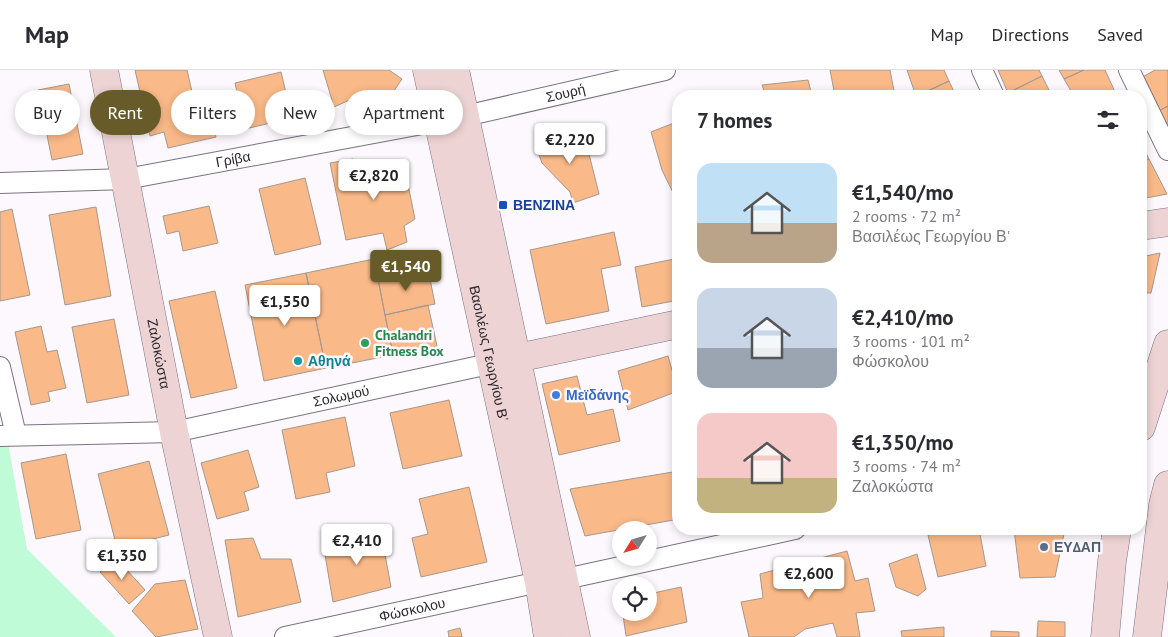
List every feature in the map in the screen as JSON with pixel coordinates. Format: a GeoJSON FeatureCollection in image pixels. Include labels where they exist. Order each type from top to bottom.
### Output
{"type":"FeatureCollection","features":[{"type":"Feature","properties":{"kind":"street","name":"Ζαλοκώστα"},"geometry":{"type":"LineString","coordinates":[[104,70],[174,432],[218,637]]}},
{"type":"Feature","properties":{"kind":"street","name":"Βασιλέως Γεωργίου Β'"},"geometry":{"type":"LineString","coordinates":[[427,70],[431,90]]}},
{"type":"Feature","properties":{"kind":"street","name":"Βασιλέως Γεωργίου Β'"},"geometry":{"type":"LineString","coordinates":[[455,70],[576,637]]}},
{"type":"Feature","properties":{"kind":"street","name":"Σουρή"},"geometry":{"type":"LineString","coordinates":[[465,116],[665,70]]}},
{"type":"Feature","properties":{"kind":"street"},"geometry":{"type":"LineString","coordinates":[[982,70],[991,90]]}},
{"type":"Feature","properties":{"kind":"street"},"geometry":{"type":"LineString","coordinates":[[1129,70],[1139,90]]}},
{"type":"Feature","properties":{"kind":"street"},"geometry":{"type":"LineString","coordinates":[[1147,107],[1168,150]]}},
{"type":"Feature","properties":{"kind":"street","name":"Γρίβα"},"geometry":{"type":"LineString","coordinates":[[0,183],[126,179],[363,135]]}},
{"type":"Feature","properties":{"kind":"street","name":"Βασιλέως Γεωργίου Β'"},"geometry":{"type":"LineString","coordinates":[[441,135],[539,582],[548,637]]}},
{"type":"Feature","properties":{"kind":"street"},"geometry":{"type":"LineString","coordinates":[[1147,225],[1168,222]]}},
{"type":"Feature","properties":{"kind":"street","name":"Σολωμού"},"geometry":{"type":"LineString","coordinates":[[8,436],[174,432],[672,325]]}},
{"type":"Feature","properties":{"kind":"street"},"geometry":{"type":"LineString","coordinates":[[1147,409],[1168,344]]}},
{"type":"Feature","properties":{"kind":"street"},"geometry":{"type":"LineString","coordinates":[[0,367],[8,436]]}},
{"type":"Feature","properties":{"kind":"street"},"geometry":{"type":"LineString","coordinates":[[1147,637],[1164,534],[1163,505],[1168,485]]}},
{"type":"Feature","properties":{"kind":"street"},"geometry":{"type":"LineString","coordinates":[[565,579],[767,535]]}},
{"type":"Feature","properties":{"kind":"street"},"geometry":{"type":"LineString","coordinates":[[1105,637],[1112,561],[1117,535]]}},
{"type":"Feature","properties":{"kind":"street","name":"Φώσκολου"},"geometry":{"type":"LineString","coordinates":[[285,637],[539,582]]}},
{"type":"Feature","properties":{"kind":"green space"},"geometry":{"type":"Polygon","coordinates":[[[8,443],[27,549],[116,637],[0,637],[0,444],[8,443]]]}},
{"type":"Feature","properties":{"kind":"building"},"geometry":{"type":"Polygon","coordinates":[[[135,70],[187,70],[192,90],[171,90],[171,135],[216,135],[216,137],[168,148],[164,132],[161,133],[161,90],[140,90],[135,70]]]}},
{"type":"Feature","properties":{"kind":"building"},"geometry":{"type":"Polygon","coordinates":[[[323,70],[389,70],[402,79],[395,90],[345,90],[345,102],[335,107],[335,90],[329,90],[323,70]]]}},
{"type":"Feature","properties":{"kind":"building"},"geometry":{"type":"Polygon","coordinates":[[[830,70],[890,70],[894,90],[834,90],[830,70]]]}},
{"type":"Feature","properties":{"kind":"building"},"geometry":{"type":"Polygon","coordinates":[[[907,70],[944,70],[949,81],[929,90],[914,90],[907,70]]]}},
{"type":"Feature","properties":{"kind":"building"},"geometry":{"type":"Polygon","coordinates":[[[998,70],[1039,70],[1042,76],[1014,90],[1007,90],[998,70]]]}},
{"type":"Feature","properties":{"kind":"building"},"geometry":{"type":"Polygon","coordinates":[[[1059,70],[1084,70],[1064,79],[1059,70]]]}},
{"type":"Feature","properties":{"kind":"building"},"geometry":{"type":"Polygon","coordinates":[[[1084,70],[1105,70],[1114,90],[1070,90],[1064,79],[1084,70]]]}},
{"type":"Feature","properties":{"kind":"building"},"geometry":{"type":"Polygon","coordinates":[[[1155,70],[1168,70],[1168,106],[1155,113],[1147,96],[1147,90],[1144,90],[1139,79],[1155,70]]]}},
{"type":"Feature","properties":{"kind":"building"},"geometry":{"type":"Polygon","coordinates":[[[281,72],[285,90],[265,90],[265,124],[255,127],[255,90],[237,90],[235,83],[281,72]]]}},
{"type":"Feature","properties":{"kind":"building"},"geometry":{"type":"Polygon","coordinates":[[[1042,76],[1049,90],[1014,90],[1042,76]]]}},
{"type":"Feature","properties":{"kind":"building"},"geometry":{"type":"Polygon","coordinates":[[[808,80],[810,90],[764,90],[762,85],[808,80]]]}},
{"type":"Feature","properties":{"kind":"building"},"geometry":{"type":"Polygon","coordinates":[[[949,81],[953,90],[930,90],[949,81]]]}},
{"type":"Feature","properties":{"kind":"building"},"geometry":{"type":"Polygon","coordinates":[[[69,84],[70,90],[38,90],[69,84]]]}},
{"type":"Feature","properties":{"kind":"building"},"geometry":{"type":"Polygon","coordinates":[[[1168,106],[1168,127],[1155,113],[1168,106]]]}},
{"type":"Feature","properties":{"kind":"building"},"geometry":{"type":"Polygon","coordinates":[[[672,124],[672,191],[662,170],[651,132],[672,124]]]}},
{"type":"Feature","properties":{"kind":"building"},"geometry":{"type":"Polygon","coordinates":[[[584,134],[599,194],[573,203],[570,192],[542,163],[535,144],[584,134]]]}},
{"type":"Feature","properties":{"kind":"building"},"geometry":{"type":"Polygon","coordinates":[[[47,135],[79,135],[83,154],[52,160],[47,135]]]}},
{"type":"Feature","properties":{"kind":"building"},"geometry":{"type":"Polygon","coordinates":[[[353,159],[358,172],[403,160],[415,219],[404,226],[407,242],[387,250],[383,233],[346,240],[330,163],[353,159]]]}},
{"type":"Feature","properties":{"kind":"building"},"geometry":{"type":"Polygon","coordinates":[[[1149,159],[1167,194],[1147,198],[1147,160],[1149,159]]]}},
{"type":"Feature","properties":{"kind":"building"},"geometry":{"type":"Polygon","coordinates":[[[305,178],[321,244],[275,255],[259,189],[305,178]]]}},
{"type":"Feature","properties":{"kind":"building"},"geometry":{"type":"Polygon","coordinates":[[[209,206],[218,243],[183,251],[179,231],[167,234],[163,216],[209,206]]]}},
{"type":"Feature","properties":{"kind":"building"},"geometry":{"type":"Polygon","coordinates":[[[96,207],[111,296],[65,305],[49,215],[96,207]]]}},
{"type":"Feature","properties":{"kind":"building"},"geometry":{"type":"Polygon","coordinates":[[[12,209],[30,295],[0,301],[0,212],[12,209]]]}},
{"type":"Feature","properties":{"kind":"building"},"geometry":{"type":"Polygon","coordinates":[[[614,232],[621,265],[601,269],[609,311],[546,324],[530,250],[614,232]]]}},
{"type":"Feature","properties":{"kind":"building"},"geometry":{"type":"Polygon","coordinates":[[[1160,253],[1151,293],[1147,293],[1147,256],[1160,253]]]}},
{"type":"Feature","properties":{"kind":"building"},"geometry":{"type":"Polygon","coordinates":[[[374,259],[393,355],[326,368],[306,273],[374,259]]]}},
{"type":"Feature","properties":{"kind":"building"},"geometry":{"type":"Polygon","coordinates":[[[672,259],[672,301],[642,307],[635,267],[672,259]]]}},
{"type":"Feature","properties":{"kind":"building"},"geometry":{"type":"Polygon","coordinates":[[[428,269],[435,304],[385,315],[378,279],[428,269]]]}},
{"type":"Feature","properties":{"kind":"building"},"geometry":{"type":"Polygon","coordinates":[[[306,273],[326,368],[264,381],[245,285],[306,273]]]}},
{"type":"Feature","properties":{"kind":"building"},"geometry":{"type":"Polygon","coordinates":[[[215,291],[237,388],[191,398],[169,301],[215,291]]]}},
{"type":"Feature","properties":{"kind":"building"},"geometry":{"type":"Polygon","coordinates":[[[428,305],[437,346],[393,355],[385,315],[428,305]]]}},
{"type":"Feature","properties":{"kind":"building"},"geometry":{"type":"Polygon","coordinates":[[[114,319],[129,395],[87,403],[72,327],[114,319]]]}},
{"type":"Feature","properties":{"kind":"building"},"geometry":{"type":"Polygon","coordinates":[[[41,326],[47,352],[57,350],[66,388],[48,392],[50,401],[31,405],[15,332],[41,326]]]}},
{"type":"Feature","properties":{"kind":"building"},"geometry":{"type":"Polygon","coordinates":[[[668,356],[672,370],[672,393],[628,410],[618,371],[668,356]]]}},
{"type":"Feature","properties":{"kind":"building"},"geometry":{"type":"Polygon","coordinates":[[[577,376],[587,415],[613,409],[620,441],[559,455],[542,384],[577,376]]]}},
{"type":"Feature","properties":{"kind":"building"},"geometry":{"type":"Polygon","coordinates":[[[449,400],[462,456],[403,469],[390,413],[449,400]]]}},
{"type":"Feature","properties":{"kind":"building"},"geometry":{"type":"Polygon","coordinates":[[[345,417],[355,466],[326,473],[330,492],[296,499],[282,430],[345,417]]]}},
{"type":"Feature","properties":{"kind":"building"},"geometry":{"type":"Polygon","coordinates":[[[248,450],[259,487],[244,492],[249,510],[217,519],[201,463],[248,450]]]}},
{"type":"Feature","properties":{"kind":"building"},"geometry":{"type":"Polygon","coordinates":[[[66,454],[81,530],[36,539],[21,463],[66,454]]]}},
{"type":"Feature","properties":{"kind":"building"},"geometry":{"type":"Polygon","coordinates":[[[149,461],[169,535],[117,548],[98,474],[149,461]]]}},
{"type":"Feature","properties":{"kind":"building"},"geometry":{"type":"Polygon","coordinates":[[[672,472],[672,520],[658,523],[658,521],[612,521],[612,531],[585,536],[570,489],[672,472]]]}},
{"type":"Feature","properties":{"kind":"building"},"geometry":{"type":"Polygon","coordinates":[[[469,487],[487,562],[421,577],[412,538],[428,534],[419,499],[469,487]]]}},
{"type":"Feature","properties":{"kind":"building"},"geometry":{"type":"Polygon","coordinates":[[[381,533],[391,587],[333,602],[323,543],[381,533]]]}},
{"type":"Feature","properties":{"kind":"building"},"geometry":{"type":"Polygon","coordinates":[[[928,535],[980,535],[986,566],[938,577],[928,535]]]}},
{"type":"Feature","properties":{"kind":"building"},"geometry":{"type":"Polygon","coordinates":[[[1015,535],[1064,535],[1055,577],[1020,578],[1015,535]]]}},
{"type":"Feature","properties":{"kind":"building"},"geometry":{"type":"Polygon","coordinates":[[[253,538],[261,559],[291,559],[301,602],[238,617],[225,540],[253,538]]]}},
{"type":"Feature","properties":{"kind":"building"},"geometry":{"type":"Polygon","coordinates":[[[847,551],[855,581],[868,578],[875,611],[856,613],[860,637],[837,637],[833,623],[805,629],[794,637],[749,637],[741,602],[763,598],[760,574],[847,551]]]}},
{"type":"Feature","properties":{"kind":"building"},"geometry":{"type":"Polygon","coordinates":[[[917,554],[926,589],[918,596],[896,587],[889,564],[917,554]]]}},
{"type":"Feature","properties":{"kind":"building"},"geometry":{"type":"Polygon","coordinates":[[[116,558],[145,590],[129,604],[100,572],[116,558]]]}},
{"type":"Feature","properties":{"kind":"building"},"geometry":{"type":"Polygon","coordinates":[[[185,580],[198,629],[156,637],[132,611],[155,584],[185,580]]]}},
{"type":"Feature","properties":{"kind":"building"},"geometry":{"type":"Polygon","coordinates":[[[681,587],[687,622],[626,636],[624,621],[657,621],[657,592],[681,587]]]}},
{"type":"Feature","properties":{"kind":"building"},"geometry":{"type":"Polygon","coordinates":[[[1038,621],[1065,622],[1065,637],[1037,637],[1038,621]]]}},
{"type":"Feature","properties":{"kind":"building"},"geometry":{"type":"Polygon","coordinates":[[[944,627],[944,637],[902,637],[901,631],[944,627]]]}},
{"type":"Feature","properties":{"kind":"building"},"geometry":{"type":"Polygon","coordinates":[[[460,628],[462,637],[449,637],[448,631],[460,628]]]}},
{"type":"Feature","properties":{"kind":"building"},"geometry":{"type":"Polygon","coordinates":[[[991,631],[1019,632],[1019,637],[991,637],[991,631]]]}},
{"type":"Feature","properties":{"kind":"place","name":"ΒΕΝΖΙΝΑ"},"geometry":{"type":"Point","coordinates":[503,205]}},
{"type":"Feature","properties":{"kind":"place","name":"Chalandri Fitness Box"},"geometry":{"type":"Point","coordinates":[365,343]}},
{"type":"Feature","properties":{"kind":"place","name":"Αθηνά"},"geometry":{"type":"Point","coordinates":[298,361]}},
{"type":"Feature","properties":{"kind":"place","name":"Μεϊδάνης"},"geometry":{"type":"Point","coordinates":[556,395]}},
{"type":"Feature","properties":{"kind":"place","name":"ΕΥΔΑΠ"},"geometry":{"type":"Point","coordinates":[1044,547]}}]}
